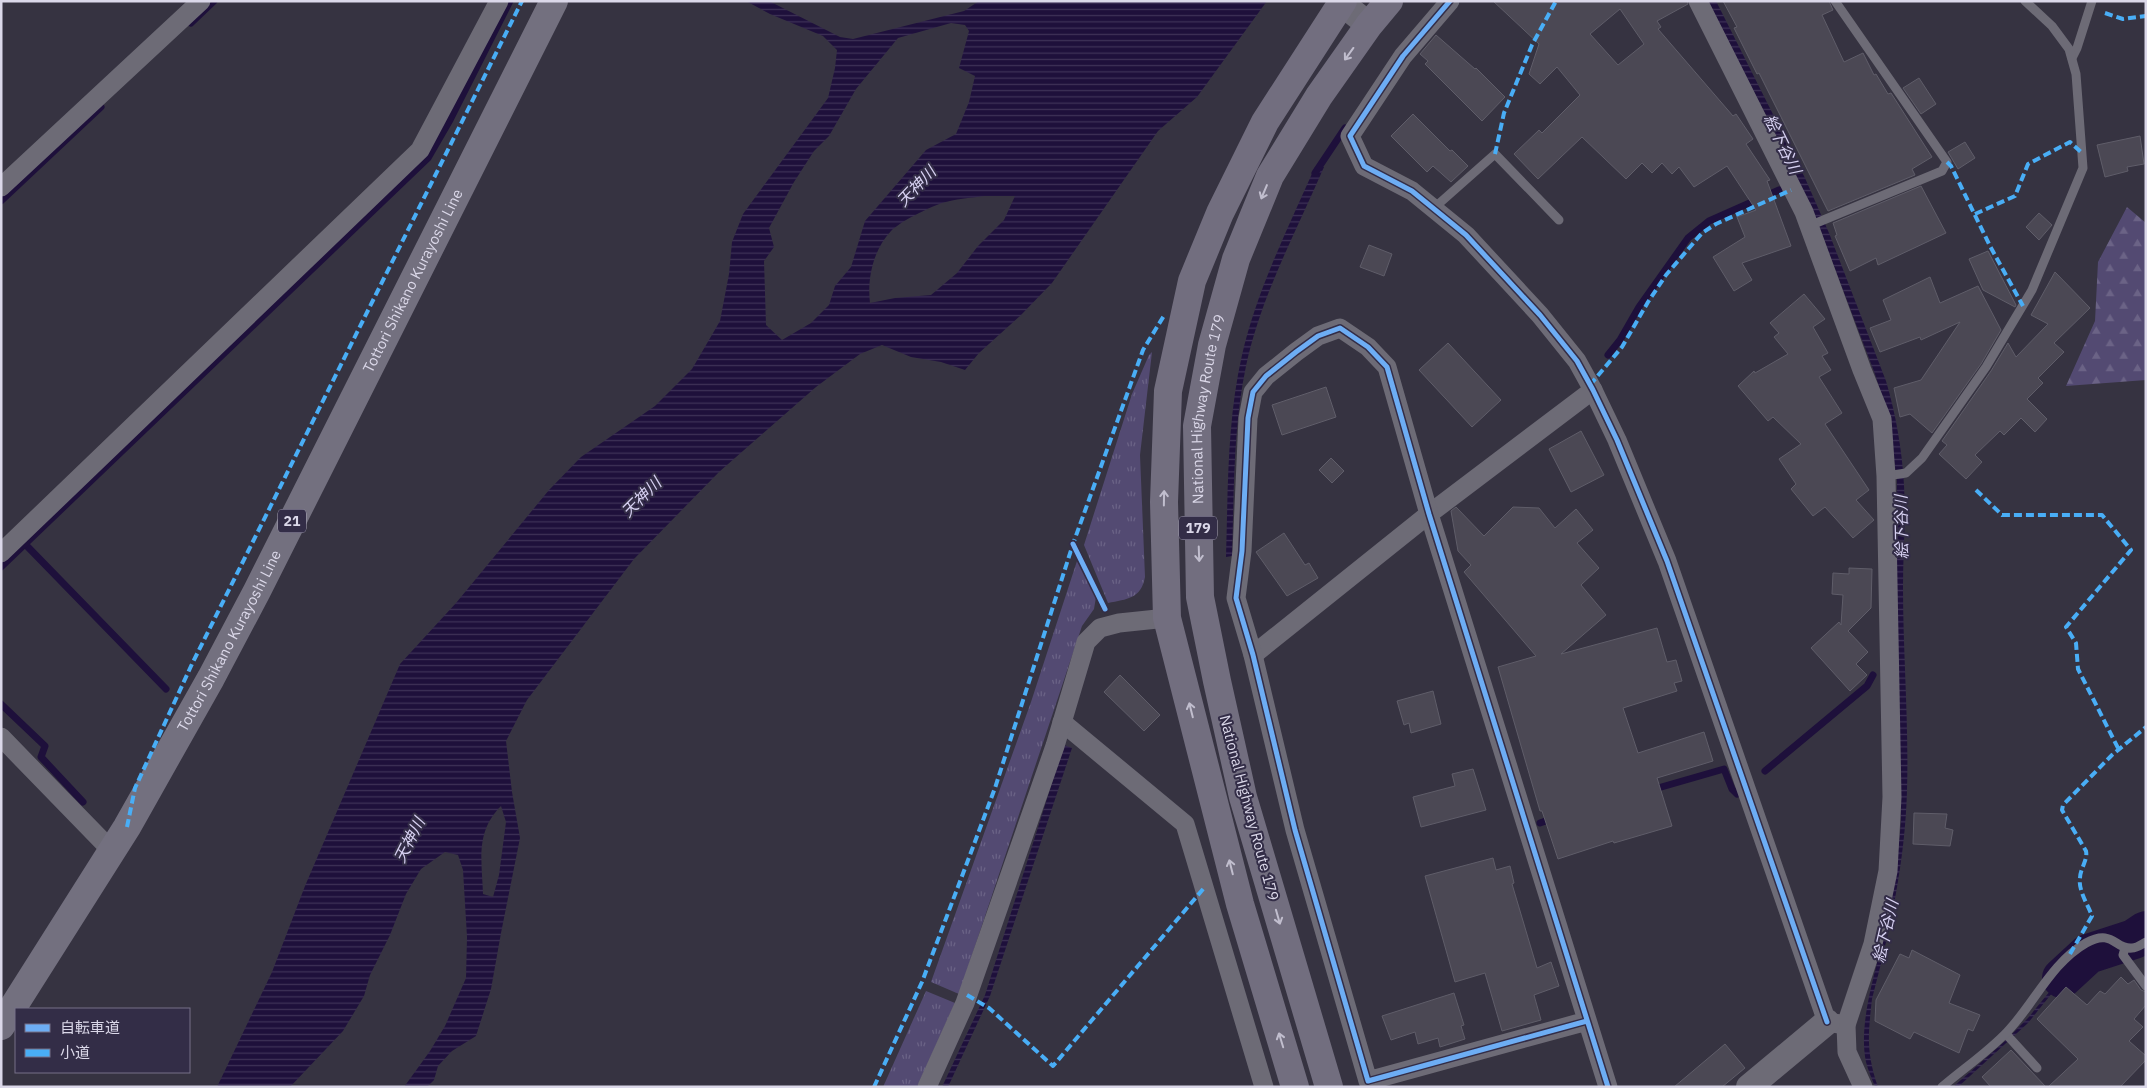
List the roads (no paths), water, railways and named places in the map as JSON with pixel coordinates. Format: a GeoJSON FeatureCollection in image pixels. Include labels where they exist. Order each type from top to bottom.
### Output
{"type":"FeatureCollection","features":[{"type":"Feature","properties":{"kind":"highway","name":"National Highway Route 179"},"geometry":{"type":"LineString","coordinates":[[1329,1087],[1243,797],[1216,681],[1200,597],[1197,426],[1212,345],[1236,259],[1270,176],[1319,96],[1369,25],[1389,1]]}},
{"type":"Feature","properties":{"kind":"highway","name":"National Highway Route 179"},"geometry":{"type":"LineString","coordinates":[[1295,1087],[1240,904],[1167,618],[1164,502],[1168,391],[1192,281],[1220,213],[1265,122],[1341,2]]}},
{"type":"Feature","properties":{"kind":"main road","name":"Tottori Shikano Kurayoshi Line"},"geometry":{"type":"LineString","coordinates":[[1,1026],[126,826],[192,711],[252,599],[554,1]]}},
{"type":"Feature","properties":{"kind":"street"},"geometry":{"type":"LineString","coordinates":[[1,187],[201,1]]}},
{"type":"Feature","properties":{"kind":"street"},"geometry":{"type":"LineString","coordinates":[[1,553],[420,150],[499,1]]}},
{"type":"Feature","properties":{"kind":"street"},"geometry":{"type":"LineString","coordinates":[[1450,1],[1403,56],[1350,136],[1364,166],[1412,190],[1466,235],[1540,314],[1577,361],[1593,390],[1617,440],[1668,561],[1847,1052],[1863,1087]]}},
{"type":"Feature","properties":{"kind":"street"},"geometry":{"type":"LineString","coordinates":[[1698,1],[1804,212],[1862,370],[1882,418],[1886,476],[1892,797],[1888,871],[1873,944],[1837,1024],[1748,1087]]}},
{"type":"Feature","properties":{"kind":"street"},"geometry":{"type":"LineString","coordinates":[[1341,2],[1369,25]]}},
{"type":"Feature","properties":{"kind":"street"},"geometry":{"type":"LineString","coordinates":[[1587,1021],[1368,1081],[1295,830],[1253,655],[1236,598],[1242,550],[1248,418],[1253,392],[1266,376],[1318,336],[1340,328],[1368,347],[1387,367],[1429,514],[1608,1087]]}},
{"type":"Feature","properties":{"kind":"street"},"geometry":{"type":"LineString","coordinates":[[1253,655],[1429,514],[1593,390]]}},
{"type":"Feature","properties":{"kind":"street"},"geometry":{"type":"LineString","coordinates":[[926,1087],[965,1003],[1062,722],[1086,642],[1100,628],[1119,623],[1167,618]]}},
{"type":"Feature","properties":{"kind":"street"},"geometry":{"type":"LineString","coordinates":[[1062,722],[1185,824],[1264,1087]]}},
{"type":"Feature","properties":{"kind":"street"},"geometry":{"type":"LineString","coordinates":[[1,737],[111,850]]}},
{"type":"Feature","properties":{"kind":"lane"},"geometry":{"type":"LineString","coordinates":[[1809,226],[1942,170],[1946,167],[1947,162],[1835,1]]}},
{"type":"Feature","properties":{"kind":"lane"},"geometry":{"type":"LineString","coordinates":[[1886,476],[1906,473],[1922,458],[1986,367],[2032,290],[2083,168],[2076,74],[2069,49],[2052,26],[2025,1]]}},
{"type":"Feature","properties":{"kind":"lane"},"geometry":{"type":"LineString","coordinates":[[2072,58],[2092,1]]}},
{"type":"Feature","properties":{"kind":"lane"},"geometry":{"type":"LineString","coordinates":[[1434,208],[1495,154],[1559,220]]}},
{"type":"Feature","properties":{"kind":"lane"},"geometry":{"type":"LineString","coordinates":[[1942,1087],[2006,1034],[2026,1010],[2052,972],[2070,954],[2098,938],[2113,939],[2125,948],[2133,948],[2146,942]]}},
{"type":"Feature","properties":{"kind":"lane"},"geometry":{"type":"LineString","coordinates":[[2125,948],[2123,956],[2146,986]]}},
{"type":"Feature","properties":{"kind":"lane"},"geometry":{"type":"LineString","coordinates":[[2006,1034],[2037,1068]]}},
{"type":"Feature","properties":{"kind":"water","name":"天神川"},"geometry":{"type":"Polygon","coordinates":[[[746,1],[769,1],[840,37],[853,39],[964,11],[979,1],[1267,1],[1197,97],[1158,131],[1052,283],[1020,316],[979,353],[965,370],[941,362],[911,357],[882,345],[860,354],[816,387],[719,472],[634,559],[527,700],[506,741],[520,838],[491,989],[476,1036],[452,1051],[438,1066],[434,1080],[427,1087],[404,1087],[445,1026],[466,978],[467,937],[463,870],[458,855],[445,852],[421,869],[406,894],[390,935],[370,975],[364,996],[343,1031],[290,1087],[217,1087],[272,972],[305,886],[400,664],[456,603],[549,490],[581,457],[655,406],[692,369],[720,321],[729,274],[732,242],[743,214],[828,98],[835,68],[837,50],[823,36],[770,14],[746,1]],[[951,23],[898,38],[856,89],[829,136],[814,151],[794,182],[769,228],[774,247],[764,261],[766,325],[782,340],[811,323],[829,305],[835,286],[851,267],[865,221],[926,150],[956,134],[969,102],[975,76],[959,68],[969,31],[965,25],[951,23]],[[984,196],[952,200],[922,211],[891,231],[880,247],[873,265],[869,284],[870,303],[895,298],[931,295],[957,273],[978,246],[1004,220],[1015,196],[984,196]],[[501,806],[487,826],[481,859],[483,894],[493,897],[499,875],[506,822],[501,806]]]}},
{"type":"Feature","properties":{"kind":"water"},"geometry":{"type":"Polygon","coordinates":[[[1708,1],[1716,1],[1805,178],[1829,233],[1886,381],[1896,420],[1905,498],[1903,587],[1907,791],[1906,818],[1896,896],[1872,999],[1869,1043],[1871,1064],[1878,1087],[1875,1087],[1866,1062],[1864,1032],[1868,1000],[1883,938],[1891,894],[1901,821],[1896,556],[1897,479],[1885,406],[1875,374],[1819,227],[1794,171],[1708,1]]]}},
{"type":"Feature","properties":{"kind":"water"},"geometry":{"type":"Polygon","coordinates":[[[1315,167],[1324,167],[1270,289],[1246,366],[1236,437],[1232,556],[1226,557],[1231,430],[1233,405],[1242,355],[1248,331],[1265,283],[1315,167]]]}},
{"type":"Feature","properties":{"kind":"water"},"geometry":{"type":"Polygon","coordinates":[[[1064,745],[1072,748],[990,996],[948,1087],[942,1087],[985,995],[1064,745]]]}},
{"type":"Feature","properties":{"kind":"water"},"geometry":{"type":"Polygon","coordinates":[[[2106,947],[2106,952],[2089,956],[2082,960],[2065,977],[2028,1023],[1958,1087],[1953,1087],[2028,1018],[2080,956],[2106,947]]]}},
{"type":"Feature","properties":{"kind":"waterway"},"geometry":{"type":"LineString","coordinates":[[191,23],[214,1]]}},
{"type":"Feature","properties":{"kind":"waterway"},"geometry":{"type":"LineString","coordinates":[[1,567],[428,158],[450,120],[510,1]]}},
{"type":"Feature","properties":{"kind":"waterway"},"geometry":{"type":"LineString","coordinates":[[1,201],[101,107]]}},
{"type":"Feature","properties":{"kind":"waterway"},"geometry":{"type":"LineString","coordinates":[[1315,173],[1345,128]]}},
{"type":"Feature","properties":{"kind":"waterway"},"geometry":{"type":"LineString","coordinates":[[1608,355],[1620,340],[1639,307],[1688,238],[1709,221],[1779,190]]}},
{"type":"Feature","properties":{"kind":"waterway"},"geometry":{"type":"LineString","coordinates":[[25,544],[166,689]]}},
{"type":"Feature","properties":{"kind":"waterway"},"geometry":{"type":"LineString","coordinates":[[1765,771],[1867,686],[1873,675]]}},
{"type":"Feature","properties":{"kind":"waterway"},"geometry":{"type":"LineString","coordinates":[[1,704],[45,746],[41,757],[83,802]]}},
{"type":"Feature","properties":{"kind":"waterway"},"geometry":{"type":"LineString","coordinates":[[1651,790],[1724,769],[1732,789],[1737,794]]}},
{"type":"Feature","properties":{"kind":"waterway"},"geometry":{"type":"LineString","coordinates":[[1540,823],[1554,818]]}},
{"type":"Feature","properties":{"kind":"waterway","name":"絵下谷川"},"geometry":{"type":"LineString","coordinates":[[2062,978],[2088,954],[2134,939],[2146,931]]}}]}
